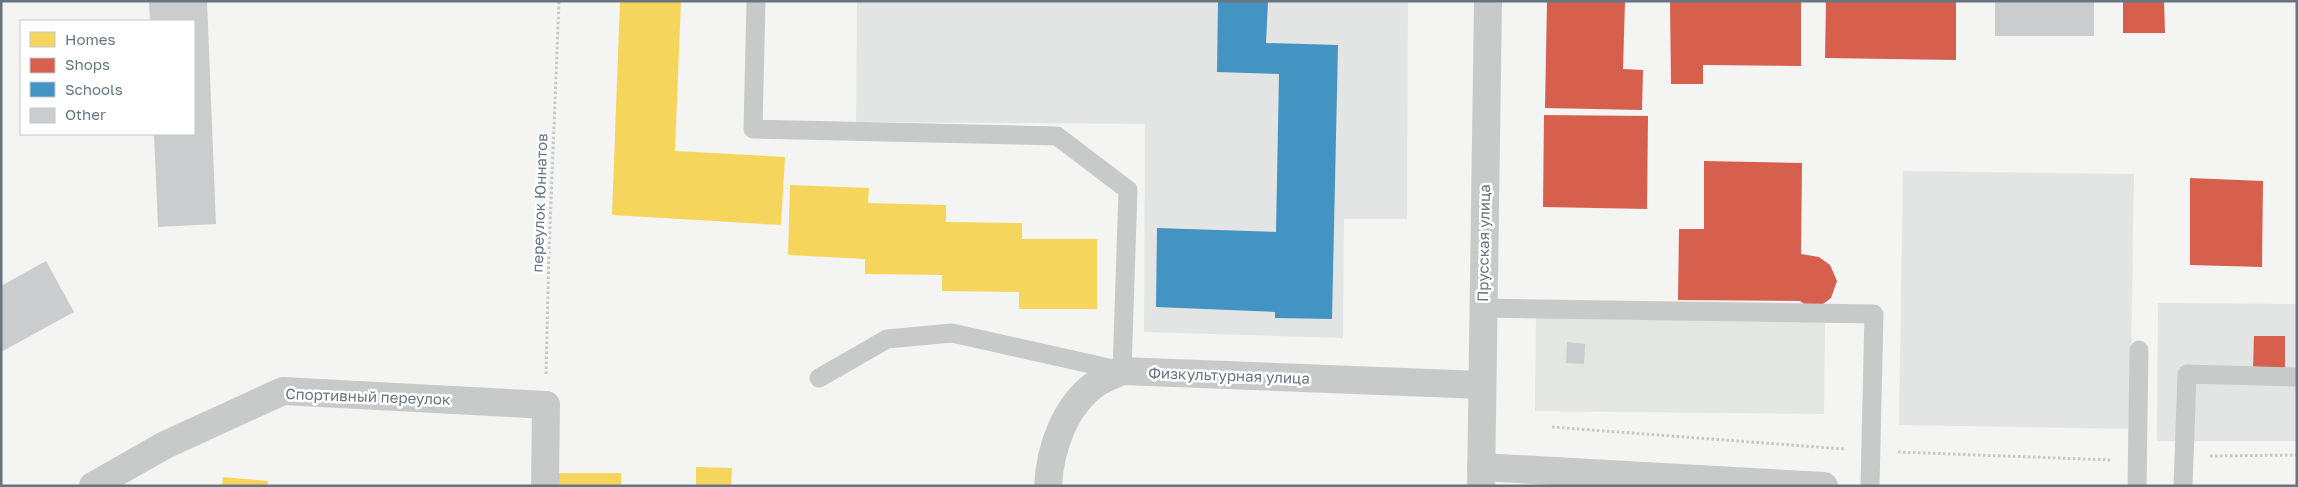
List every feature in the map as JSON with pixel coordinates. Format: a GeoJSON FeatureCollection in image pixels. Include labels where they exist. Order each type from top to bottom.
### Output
{"type":"FeatureCollection","features":[{"type":"Feature","properties":{"kind":"street","name":"Прусская улица"},"geometry":{"type":"LineString","coordinates":[[1481,477],[1488,1]]}},
{"type":"Feature","properties":{"kind":"street","name":"Физкультурная улица"},"geometry":{"type":"LineString","coordinates":[[1048,486],[1048,469],[1058,433],[1076,402],[1098,382],[1122,372],[1482,385]]}},
{"type":"Feature","properties":{"kind":"street","name":"Спортивный переулок"},"geometry":{"type":"LineString","coordinates":[[93,486],[165,445],[283,391],[546,405]]}},
{"type":"Feature","properties":{"kind":"street"},"geometry":{"type":"LineString","coordinates":[[545,486],[546,405]]}},
{"type":"Feature","properties":{"kind":"street"},"geometry":{"type":"LineString","coordinates":[[1481,477],[1824,486]]}},
{"type":"Feature","properties":{"kind":"lane"},"geometry":{"type":"LineString","coordinates":[[756,1],[753,129],[1057,136],[1128,190],[1122,372],[952,333],[887,339],[819,378]]}},
{"type":"Feature","properties":{"kind":"lane"},"geometry":{"type":"LineString","coordinates":[[1483,308],[1874,314],[1870,486]]}},
{"type":"Feature","properties":{"kind":"lane"},"geometry":{"type":"LineString","coordinates":[[2137,486],[2139,350]]}},
{"type":"Feature","properties":{"kind":"lane"},"geometry":{"type":"LineString","coordinates":[[2183,486],[2186,374],[2297,377]]}},
{"type":"Feature","properties":{"kind":"path","name":"переулок Юннатов"},"geometry":{"type":"LineString","coordinates":[[546,405],[549,252],[559,1]]}},
{"type":"Feature","properties":{"kind":"path"},"geometry":{"type":"LineString","coordinates":[[1552,427],[1871,451],[2091,461],[2137,459]]}},
{"type":"Feature","properties":{"kind":"path"},"geometry":{"type":"LineString","coordinates":[[2184,456],[2297,455]]}},
{"type":"Feature","properties":{"kind":"shaded area"},"geometry":{"type":"Polygon","coordinates":[[[857,1],[1408,1],[1407,219],[1344,219],[1343,338],[1144,332],[1145,124],[856,122],[857,1]]]}},
{"type":"Feature","properties":{"kind":"shaded area"},"geometry":{"type":"Polygon","coordinates":[[[1903,171],[2134,174],[2130,429],[1899,425],[1903,171]]]}},
{"type":"Feature","properties":{"kind":"shaded area"},"geometry":{"type":"Polygon","coordinates":[[[2158,303],[2297,304],[2297,441],[2157,441],[2158,303]]]}},
{"type":"Feature","properties":{"kind":"shaded area"},"geometry":{"type":"Polygon","coordinates":[[[1536,314],[1825,317],[1824,414],[1535,411],[1536,314]]]}},
{"type":"Feature","properties":{"kind":"building: Homes"},"geometry":{"type":"Polygon","coordinates":[[[620,1],[681,1],[675,151],[785,157],[781,225],[612,215],[620,1]]]}},
{"type":"Feature","properties":{"kind":"building: Homes"},"geometry":{"type":"Polygon","coordinates":[[[790,185],[869,188],[868,203],[946,205],[946,222],[1022,223],[1022,239],[1097,239],[1097,309],[1019,309],[1019,292],[942,291],[942,275],[865,274],[865,259],[788,255],[790,185]]]}},
{"type":"Feature","properties":{"kind":"building: Homes"},"geometry":{"type":"Polygon","coordinates":[[[696,467],[732,468],[731,486],[696,486],[696,467]]]}},
{"type":"Feature","properties":{"kind":"building: Homes"},"geometry":{"type":"Polygon","coordinates":[[[555,473],[621,473],[621,486],[555,486],[555,473]]]}},
{"type":"Feature","properties":{"kind":"building: Homes"},"geometry":{"type":"Polygon","coordinates":[[[223,477],[268,481],[267,486],[222,486],[223,477]]]}},
{"type":"Feature","properties":{"kind":"building: Shops"},"geometry":{"type":"Polygon","coordinates":[[[1547,1],[1625,1],[1623,69],[1643,70],[1642,110],[1545,108],[1547,1]]]}},
{"type":"Feature","properties":{"kind":"building: Shops"},"geometry":{"type":"Polygon","coordinates":[[[1670,1],[1801,1],[1801,66],[1703,65],[1703,84],[1671,84],[1670,1]]]}},
{"type":"Feature","properties":{"kind":"building: Shops"},"geometry":{"type":"Polygon","coordinates":[[[1826,1],[1956,1],[1956,60],[1825,58],[1826,1]]]}},
{"type":"Feature","properties":{"kind":"building: Shops"},"geometry":{"type":"Polygon","coordinates":[[[2123,1],[2164,1],[2165,33],[2123,33],[2123,1]]]}},
{"type":"Feature","properties":{"kind":"building: Shops"},"geometry":{"type":"Polygon","coordinates":[[[1544,115],[1648,116],[1647,209],[1543,207],[1544,115]]]}},
{"type":"Feature","properties":{"kind":"building: Shops"},"geometry":{"type":"Polygon","coordinates":[[[1704,161],[1802,163],[1801,254],[1819,257],[1830,265],[1837,281],[1831,298],[1819,307],[1807,306],[1800,301],[1678,300],[1679,229],[1704,229],[1704,161]]]}},
{"type":"Feature","properties":{"kind":"building: Shops"},"geometry":{"type":"Polygon","coordinates":[[[2190,178],[2263,181],[2262,267],[2190,265],[2190,178]]]}},
{"type":"Feature","properties":{"kind":"building: Shops"},"geometry":{"type":"Polygon","coordinates":[[[2254,336],[2285,336],[2285,369],[2253,369],[2254,336]]]}},
{"type":"Feature","properties":{"kind":"building: Schools"},"geometry":{"type":"Polygon","coordinates":[[[1218,1],[1268,1],[1266,43],[1338,45],[1332,319],[1275,318],[1275,312],[1156,307],[1157,228],[1276,232],[1279,74],[1217,72],[1218,1]]]}},
{"type":"Feature","properties":{"kind":"building: Other"},"geometry":{"type":"Polygon","coordinates":[[[149,1],[207,1],[216,224],[158,227],[154,135],[195,135],[195,20],[150,20],[149,1]]]}},
{"type":"Feature","properties":{"kind":"building: Other"},"geometry":{"type":"Polygon","coordinates":[[[1995,1],[2094,1],[2094,36],[1995,36],[1995,1]]]}},
{"type":"Feature","properties":{"kind":"building: Other"},"geometry":{"type":"Polygon","coordinates":[[[46,261],[74,312],[1,352],[1,286],[46,261]]]}},
{"type":"Feature","properties":{"kind":"building: Other"},"geometry":{"type":"Polygon","coordinates":[[[1567,342],[1585,344],[1584,364],[1566,363],[1567,342]]]}}]}
